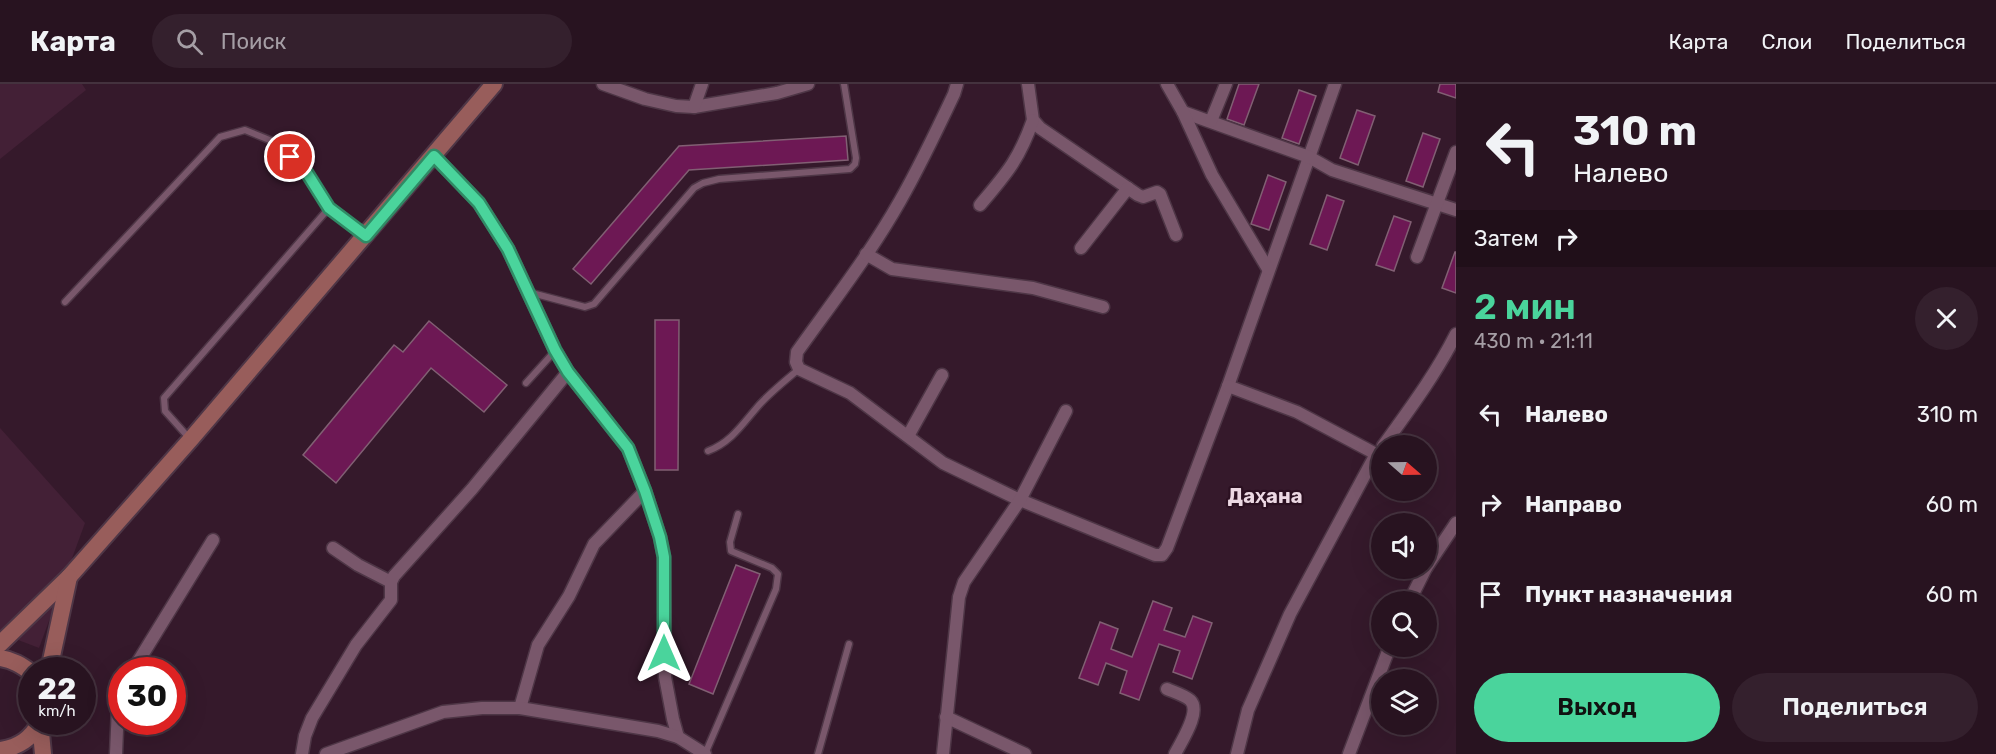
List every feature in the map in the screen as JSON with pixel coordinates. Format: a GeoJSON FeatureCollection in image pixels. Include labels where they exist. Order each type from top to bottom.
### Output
{"type":"FeatureCollection","features":[{"type":"Feature","properties":{"kind":"main road"},"geometry":{"type":"LineString","coordinates":[[0,644],[69,577],[191,439],[494,84]]}},
{"type":"Feature","properties":{"kind":"main road"},"geometry":{"type":"LineString","coordinates":[[52,657],[69,577]]}},
{"type":"Feature","properties":{"kind":"main road"},"geometry":{"type":"LineString","coordinates":[[0,658],[18,663]]}},
{"type":"Feature","properties":{"kind":"main road"},"geometry":{"type":"LineString","coordinates":[[0,750],[12,748],[24,742],[31,735]]}},
{"type":"Feature","properties":{"kind":"main road"},"geometry":{"type":"LineString","coordinates":[[41,735],[43,754]]}},
{"type":"Feature","properties":{"kind":"street"},"geometry":{"type":"LineString","coordinates":[[603,84],[645,99],[676,106],[694,107],[777,93],[808,84]]}},
{"type":"Feature","properties":{"kind":"street"},"geometry":{"type":"LineString","coordinates":[[694,107],[702,84]]}},
{"type":"Feature","properties":{"kind":"street"},"geometry":{"type":"LineString","coordinates":[[957,84],[926,153],[899,202],[866,254],[797,352],[796,362],[799,369],[850,393],[943,463],[1020,500],[1155,555],[1162,555],[1167,548],[1228,386],[1335,84]]}},
{"type":"Feature","properties":{"kind":"street"},"geometry":{"type":"LineString","coordinates":[[980,205],[1012,168],[1024,146],[1033,120],[1028,84]]}},
{"type":"Feature","properties":{"kind":"street"},"geometry":{"type":"LineString","coordinates":[[1167,84],[1212,174],[1268,269]]}},
{"type":"Feature","properties":{"kind":"street"},"geometry":{"type":"LineString","coordinates":[[1211,121],[1226,84]]}},
{"type":"Feature","properties":{"kind":"street"},"geometry":{"type":"LineString","coordinates":[[1183,112],[1309,156],[1332,170],[1456,210]]}},
{"type":"Feature","properties":{"kind":"street"},"geometry":{"type":"LineString","coordinates":[[1033,120],[1040,128],[1143,197],[1157,192],[1160,194],[1176,235]]}},
{"type":"Feature","properties":{"kind":"street"},"geometry":{"type":"LineString","coordinates":[[1417,257],[1456,152]]}},
{"type":"Feature","properties":{"kind":"street"},"geometry":{"type":"LineString","coordinates":[[434,156],[479,203],[508,249],[555,350],[568,372],[628,448],[645,491],[664,557],[665,677],[678,737]]}},
{"type":"Feature","properties":{"kind":"street"},"geometry":{"type":"LineString","coordinates":[[1081,248],[1128,188]]}},
{"type":"Feature","properties":{"kind":"street"},"geometry":{"type":"LineString","coordinates":[[866,254],[892,269],[1033,288],[1103,307]]}},
{"type":"Feature","properties":{"kind":"street"},"geometry":{"type":"LineString","coordinates":[[1390,435],[1441,362],[1456,334]]}},
{"type":"Feature","properties":{"kind":"street"},"geometry":{"type":"LineString","coordinates":[[302,754],[305,736],[312,718],[356,645],[391,600],[391,582],[394,576],[472,489],[568,372]]}},
{"type":"Feature","properties":{"kind":"street"},"geometry":{"type":"LineString","coordinates":[[908,436],[942,375]]}},
{"type":"Feature","properties":{"kind":"street"},"geometry":{"type":"LineString","coordinates":[[1228,386],[1297,412],[1371,445]]}},
{"type":"Feature","properties":{"kind":"street"},"geometry":{"type":"LineString","coordinates":[[943,754],[958,597],[964,582],[1020,500],[1066,411]]}},
{"type":"Feature","properties":{"kind":"street"},"geometry":{"type":"LineString","coordinates":[[1237,754],[1248,710],[1290,614],[1371,466]]}},
{"type":"Feature","properties":{"kind":"street"},"geometry":{"type":"LineString","coordinates":[[520,708],[538,645],[569,596],[594,544],[645,491]]}},
{"type":"Feature","properties":{"kind":"street"},"geometry":{"type":"LineString","coordinates":[[1437,552],[1456,523]]}},
{"type":"Feature","properties":{"kind":"street"},"geometry":{"type":"LineString","coordinates":[[141,657],[213,540]]}},
{"type":"Feature","properties":{"kind":"street"},"geometry":{"type":"LineString","coordinates":[[333,548],[358,565],[391,582]]}},
{"type":"Feature","properties":{"kind":"street"},"geometry":{"type":"LineString","coordinates":[[1349,754],[1386,657]]}},
{"type":"Feature","properties":{"kind":"street"},"geometry":{"type":"LineString","coordinates":[[1167,689],[1188,698],[1193,703],[1194,710],[1175,754]]}},
{"type":"Feature","properties":{"kind":"street"},"geometry":{"type":"LineString","coordinates":[[326,754],[443,712],[482,708],[520,708],[658,731],[678,737],[705,754]]}},
{"type":"Feature","properties":{"kind":"street"},"geometry":{"type":"LineString","coordinates":[[946,717],[1025,754]]}},
{"type":"Feature","properties":{"kind":"street"},"geometry":{"type":"LineString","coordinates":[[116,754],[117,735]]}},
{"type":"Feature","properties":{"kind":"lane"},"geometry":{"type":"LineString","coordinates":[[528,292],[585,307],[594,304],[673,211],[694,188],[704,183],[719,179],[850,169],[855,164],[856,158],[844,84]]}},
{"type":"Feature","properties":{"kind":"lane"},"geometry":{"type":"LineString","coordinates":[[65,302],[220,137],[245,130],[272,141],[307,173],[329,208],[366,236]]}},
{"type":"Feature","properties":{"kind":"lane"},"geometry":{"type":"LineString","coordinates":[[191,439],[165,411],[164,398],[329,208]]}},
{"type":"Feature","properties":{"kind":"lane"},"geometry":{"type":"LineString","coordinates":[[526,383],[555,350]]}},
{"type":"Feature","properties":{"kind":"lane"},"geometry":{"type":"LineString","coordinates":[[708,451],[731,439],[773,391],[799,369]]}},
{"type":"Feature","properties":{"kind":"lane"},"geometry":{"type":"LineString","coordinates":[[705,754],[776,589],[778,574],[772,568],[731,551],[730,542],[738,514]]}},
{"type":"Feature","properties":{"kind":"lane"},"geometry":{"type":"LineString","coordinates":[[818,754],[849,644]]}},
{"type":"Feature","properties":{"kind":"shaded area"},"geometry":{"type":"Polygon","coordinates":[[[0,84],[82,84],[86,90],[0,159],[0,84]]]}},
{"type":"Feature","properties":{"kind":"shaded area"},"geometry":{"type":"Polygon","coordinates":[[[0,428],[85,523],[39,648],[0,633],[0,428]]]}},
{"type":"Feature","properties":{"kind":"building"},"geometry":{"type":"Polygon","coordinates":[[[1239,84],[1259,84],[1244,125],[1227,119],[1239,84]]]}},
{"type":"Feature","properties":{"kind":"building"},"geometry":{"type":"Polygon","coordinates":[[[1440,84],[1456,84],[1456,98],[1438,92],[1440,84]]]}},
{"type":"Feature","properties":{"kind":"building"},"geometry":{"type":"Polygon","coordinates":[[[1299,90],[1316,96],[1299,144],[1282,138],[1299,90]]]}},
{"type":"Feature","properties":{"kind":"building"},"geometry":{"type":"Polygon","coordinates":[[[1357,110],[1375,116],[1358,165],[1340,158],[1357,110]]]}},
{"type":"Feature","properties":{"kind":"building"},"geometry":{"type":"Polygon","coordinates":[[[1423,133],[1440,139],[1423,187],[1406,181],[1423,133]]]}},
{"type":"Feature","properties":{"kind":"building"},"geometry":{"type":"Polygon","coordinates":[[[846,136],[848,160],[689,170],[591,284],[573,269],[679,146],[846,136]]]}},
{"type":"Feature","properties":{"kind":"building"},"geometry":{"type":"Polygon","coordinates":[[[1268,175],[1286,182],[1269,230],[1251,224],[1268,175]]]}},
{"type":"Feature","properties":{"kind":"building"},"geometry":{"type":"Polygon","coordinates":[[[1327,195],[1344,201],[1327,250],[1310,244],[1327,195]]]}},
{"type":"Feature","properties":{"kind":"building"},"geometry":{"type":"Polygon","coordinates":[[[1394,216],[1411,222],[1394,271],[1376,265],[1394,216]]]}},
{"type":"Feature","properties":{"kind":"building"},"geometry":{"type":"Polygon","coordinates":[[[1456,252],[1456,293],[1442,288],[1456,252]]]}},
{"type":"Feature","properties":{"kind":"building"},"geometry":{"type":"Polygon","coordinates":[[[655,320],[679,320],[678,470],[655,470],[655,320]]]}},
{"type":"Feature","properties":{"kind":"building"},"geometry":{"type":"Polygon","coordinates":[[[429,321],[507,385],[484,412],[431,368],[336,483],[303,455],[394,345],[403,352],[429,321]]]}},
{"type":"Feature","properties":{"kind":"building"},"geometry":{"type":"Polygon","coordinates":[[[736,565],[760,574],[713,694],[689,684],[736,565]]]}},
{"type":"Feature","properties":{"kind":"building"},"geometry":{"type":"Polygon","coordinates":[[[1153,601],[1172,608],[1164,630],[1185,637],[1193,616],[1212,623],[1192,679],[1173,672],[1180,651],[1159,644],[1139,700],[1120,693],[1127,671],[1106,663],[1098,685],[1079,678],[1100,622],[1118,629],[1111,649],[1132,657],[1153,601]]]}},
{"type":"Feature","properties":{"kind":"district","name":"Даҳана"},"geometry":{"type":"Point","coordinates":[1265,496]}},
{"type":"Feature","properties":{"kind":"route"},"geometry":{"type":"LineString","coordinates":[[290,157],[307,173],[329,208],[366,236],[434,156],[479,203],[508,249],[555,350],[568,372],[628,448],[645,491],[664,557],[664,653]]}}]}
